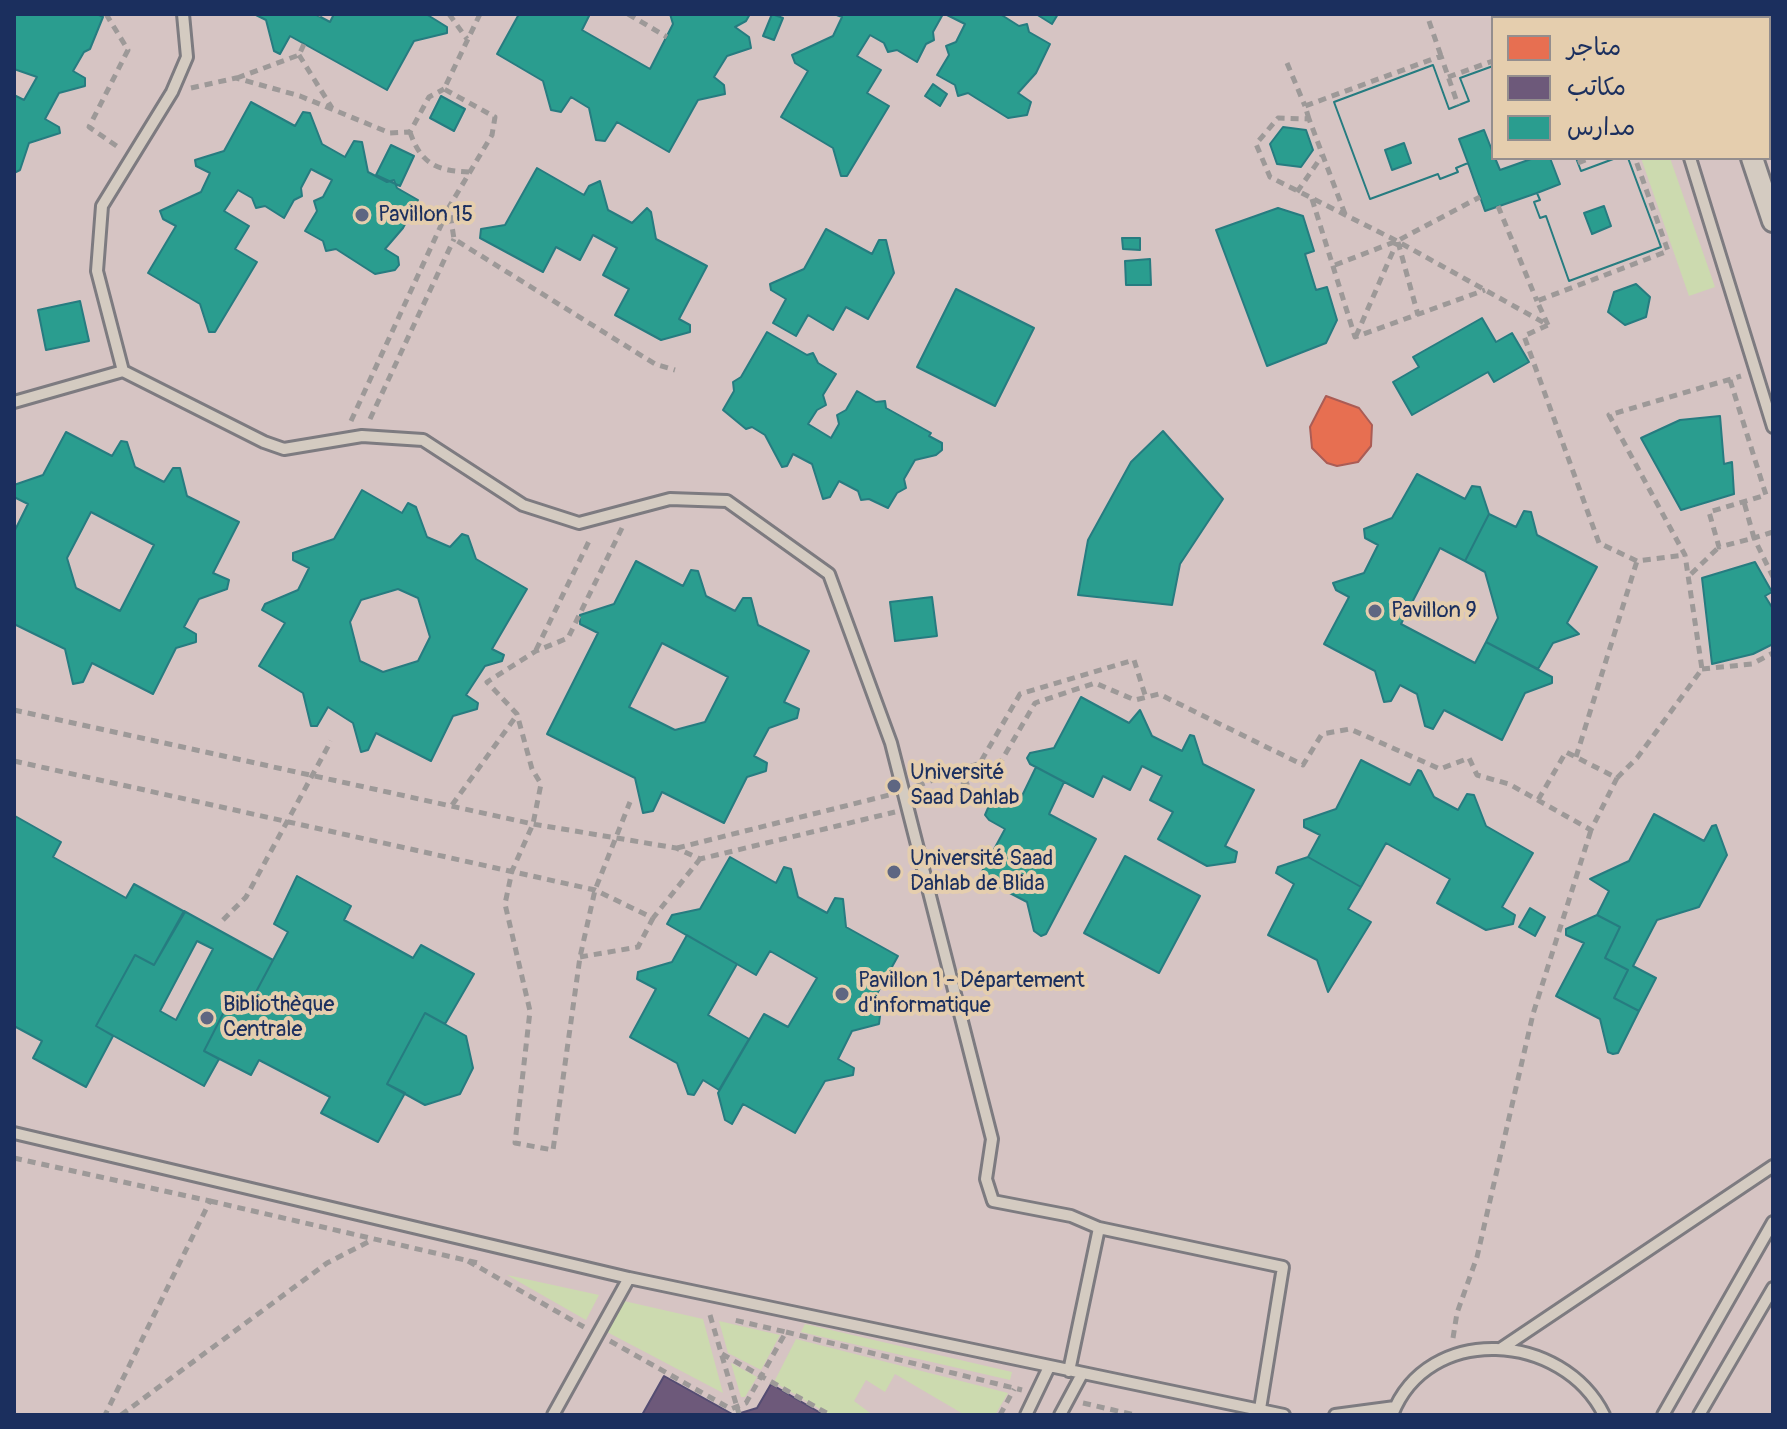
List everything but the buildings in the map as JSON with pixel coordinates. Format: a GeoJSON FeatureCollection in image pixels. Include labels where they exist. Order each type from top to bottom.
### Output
{"type":"FeatureCollection","features":[{"type":"Feature","properties":{"kind":"street"},"geometry":{"type":"LineString","coordinates":[[1753,160],[1773,221]]}},
{"type":"Feature","properties":{"kind":"lane"},"geometry":{"type":"LineString","coordinates":[[123,371],[97,271],[102,206],[172,92],[187,57],[183,14]]}},
{"type":"Feature","properties":{"kind":"lane"},"geometry":{"type":"LineString","coordinates":[[1691,160],[1773,427]]}},
{"type":"Feature","properties":{"kind":"lane"},"geometry":{"type":"LineString","coordinates":[[14,402],[123,371],[264,442],[284,449],[362,436],[423,440],[523,505],[579,523],[670,499],[727,501],[829,574],[891,743],[992,1139],[986,1179],[993,1201],[1071,1216],[1099,1228],[1283,1267],[1259,1413]]}},
{"type":"Feature","properties":{"kind":"lane"},"geometry":{"type":"LineString","coordinates":[[14,1133],[629,1278],[1259,1413],[1284,1415]]}},
{"type":"Feature","properties":{"kind":"lane"},"geometry":{"type":"LineString","coordinates":[[1502,1348],[1773,1166]]}},
{"type":"Feature","properties":{"kind":"lane"},"geometry":{"type":"LineString","coordinates":[[1663,1415],[1773,1222]]}},
{"type":"Feature","properties":{"kind":"lane"},"geometry":{"type":"LineString","coordinates":[[1069,1371],[1099,1228]]}},
{"type":"Feature","properties":{"kind":"lane"},"geometry":{"type":"LineString","coordinates":[[553,1415],[629,1278]]}},
{"type":"Feature","properties":{"kind":"lane"},"geometry":{"type":"LineString","coordinates":[[1699,1415],[1773,1288]]}},
{"type":"Feature","properties":{"kind":"lane"},"geometry":{"type":"LineString","coordinates":[[1335,1415],[1393,1411],[1410,1387],[1450,1358],[1502,1348],[1538,1355],[1571,1372],[1596,1399],[1604,1415]]}},
{"type":"Feature","properties":{"kind":"lane"},"geometry":{"type":"LineString","coordinates":[[1026,1415],[1049,1367]]}},
{"type":"Feature","properties":{"kind":"lane"},"geometry":{"type":"LineString","coordinates":[[1060,1415],[1082,1374]]}},
{"type":"Feature","properties":{"kind":"path"},"geometry":{"type":"LineString","coordinates":[[106,14],[128,50],[89,127],[132,156]]}},
{"type":"Feature","properties":{"kind":"path"},"geometry":{"type":"LineString","coordinates":[[449,14],[467,39]]}},
{"type":"Feature","properties":{"kind":"path"},"geometry":{"type":"LineString","coordinates":[[469,172],[442,171],[417,152],[410,132],[429,97],[444,89],[480,14]]}},
{"type":"Feature","properties":{"kind":"path"},"geometry":{"type":"LineString","coordinates":[[628,14],[667,37]]}},
{"type":"Feature","properties":{"kind":"path"},"geometry":{"type":"LineString","coordinates":[[1429,21],[1458,105]]}},
{"type":"Feature","properties":{"kind":"path"},"geometry":{"type":"LineString","coordinates":[[172,92],[236,78],[299,55],[304,44]]}},
{"type":"Feature","properties":{"kind":"path"},"geometry":{"type":"LineString","coordinates":[[299,55],[333,110]]}},
{"type":"Feature","properties":{"kind":"path"},"geometry":{"type":"LineString","coordinates":[[1305,106],[1441,56]]}},
{"type":"Feature","properties":{"kind":"path"},"geometry":{"type":"LineString","coordinates":[[1448,77],[1491,62]]}},
{"type":"Feature","properties":{"kind":"path"},"geometry":{"type":"LineString","coordinates":[[1287,63],[1345,214]]}},
{"type":"Feature","properties":{"kind":"path"},"geometry":{"type":"LineString","coordinates":[[236,78],[300,96],[390,133],[410,132]]}},
{"type":"Feature","properties":{"kind":"path"},"geometry":{"type":"LineString","coordinates":[[342,438],[449,207],[492,135],[495,117],[444,89]]}},
{"type":"Feature","properties":{"kind":"path"},"geometry":{"type":"LineString","coordinates":[[1309,119],[1278,118],[1256,144],[1270,177],[1397,241],[1548,325]]}},
{"type":"Feature","properties":{"kind":"path"},"geometry":{"type":"LineString","coordinates":[[1297,192],[1323,155]]}},
{"type":"Feature","properties":{"kind":"path"},"geometry":{"type":"LineString","coordinates":[[1578,163],[1585,160]]}},
{"type":"Feature","properties":{"kind":"path"},"geometry":{"type":"LineString","coordinates":[[1537,301],[1668,251],[1636,160]]}},
{"type":"Feature","properties":{"kind":"path"},"geometry":{"type":"LineString","coordinates":[[1335,265],[1397,241],[1480,197]]}},
{"type":"Feature","properties":{"kind":"path"},"geometry":{"type":"LineString","coordinates":[[1312,198],[1355,337]]}},
{"type":"Feature","properties":{"kind":"path"},"geometry":{"type":"LineString","coordinates":[[1498,206],[1548,325]]}},
{"type":"Feature","properties":{"kind":"path"},"geometry":{"type":"LineString","coordinates":[[362,436],[454,239],[449,207]]}},
{"type":"Feature","properties":{"kind":"path"},"geometry":{"type":"LineString","coordinates":[[454,239],[655,364],[675,370]]}},
{"type":"Feature","properties":{"kind":"path"},"geometry":{"type":"LineString","coordinates":[[1397,241],[1418,315]]}},
{"type":"Feature","properties":{"kind":"path"},"geometry":{"type":"LineString","coordinates":[[1355,337],[1397,241]]}},
{"type":"Feature","properties":{"kind":"path"},"geometry":{"type":"LineString","coordinates":[[1355,337],[1485,290]]}},
{"type":"Feature","properties":{"kind":"path"},"geometry":{"type":"LineString","coordinates":[[1548,325],[1524,336],[1599,543],[1637,561],[1685,555]]}},
{"type":"Feature","properties":{"kind":"path"},"geometry":{"type":"LineString","coordinates":[[1450,1358],[1457,1313],[1477,1257],[1533,1014],[1591,830],[1617,778],[1637,758],[1702,669],[1685,555],[1609,415],[1730,380],[1766,495],[1709,512],[1719,547]]}},
{"type":"Feature","properties":{"kind":"path"},"geometry":{"type":"LineString","coordinates":[[1744,502],[1754,538],[1773,577]]}},
{"type":"Feature","properties":{"kind":"path"},"geometry":{"type":"LineString","coordinates":[[630,802],[618,839],[595,890],[580,957],[553,1150],[515,1143],[530,1011],[505,904],[512,871],[533,824],[541,784],[532,769],[517,714],[487,682],[536,651],[568,638],[631,509]]}},
{"type":"Feature","properties":{"kind":"path"},"geometry":{"type":"LineString","coordinates":[[536,651],[601,517]]}},
{"type":"Feature","properties":{"kind":"path"},"geometry":{"type":"LineString","coordinates":[[1690,575],[1719,547],[1773,532]]}},
{"type":"Feature","properties":{"kind":"path"},"geometry":{"type":"LineString","coordinates":[[1576,757],[1637,561]]}},
{"type":"Feature","properties":{"kind":"path"},"geometry":{"type":"LineString","coordinates":[[1702,669],[1752,664],[1773,653]]}},
{"type":"Feature","properties":{"kind":"path"},"geometry":{"type":"LineString","coordinates":[[676,848],[903,792],[980,763],[1020,694],[1134,660],[1146,698]]}},
{"type":"Feature","properties":{"kind":"path"},"geometry":{"type":"LineString","coordinates":[[580,957],[638,947],[653,918],[700,859],[907,809],[996,770],[1035,703],[1095,683],[1135,700],[1159,694],[1303,765],[1322,734],[1350,729],[1440,769],[1469,758],[1477,775],[1509,784],[1591,830]]}},
{"type":"Feature","properties":{"kind":"path"},"geometry":{"type":"LineString","coordinates":[[14,710],[533,824],[676,848],[700,859]]}},
{"type":"Feature","properties":{"kind":"path"},"geometry":{"type":"LineString","coordinates":[[452,805],[517,714]]}},
{"type":"Feature","properties":{"kind":"path"},"geometry":{"type":"LineString","coordinates":[[223,920],[246,897],[331,741]]}},
{"type":"Feature","properties":{"kind":"path"},"geometry":{"type":"LineString","coordinates":[[1538,800],[1566,752],[1617,778]]}},
{"type":"Feature","properties":{"kind":"path"},"geometry":{"type":"LineString","coordinates":[[14,761],[595,890],[653,918]]}},
{"type":"Feature","properties":{"kind":"path"},"geometry":{"type":"LineString","coordinates":[[14,1158],[499,1267]]}},
{"type":"Feature","properties":{"kind":"path"},"geometry":{"type":"LineString","coordinates":[[105,1415],[210,1201]]}},
{"type":"Feature","properties":{"kind":"path"},"geometry":{"type":"LineString","coordinates":[[121,1415],[327,1263],[373,1239]]}},
{"type":"Feature","properties":{"kind":"path"},"geometry":{"type":"LineString","coordinates":[[468,1261],[731,1409],[738,1410],[746,1403],[786,1332]]}},
{"type":"Feature","properties":{"kind":"path"},"geometry":{"type":"LineString","coordinates":[[695,1311],[1036,1393]]}},
{"type":"Feature","properties":{"kind":"path"},"geometry":{"type":"LineString","coordinates":[[710,1315],[738,1410]]}},
{"type":"Feature","properties":{"kind":"path"},"geometry":{"type":"LineString","coordinates":[[722,1354],[830,1415]]}},
{"type":"Feature","properties":{"kind":"path"},"geometry":{"type":"LineString","coordinates":[[1000,1415],[1014,1389]]}},
{"type":"Feature","properties":{"kind":"path"},"geometry":{"type":"LineString","coordinates":[[1068,1400],[1135,1415]]}},
{"type":"Feature","properties":{"kind":"shaded area","name":"Université Saad Dahlab de Blida"},"geometry":{"type":"Polygon","coordinates":[[[14,14],[1773,14],[1773,1415],[14,1415],[14,14]]]}},
{"type":"Feature","properties":{"kind":"green space"},"geometry":{"type":"Polygon","coordinates":[[[1642,160],[1671,160],[1715,287],[1689,296],[1642,160]]]}},
{"type":"Feature","properties":{"kind":"green space"},"geometry":{"type":"Polygon","coordinates":[[[507,1275],[599,1295],[586,1320],[507,1275]]]}},
{"type":"Feature","properties":{"kind":"green space"},"geometry":{"type":"Polygon","coordinates":[[[624,1301],[703,1319],[723,1393],[607,1332],[624,1301]]]}},
{"type":"Feature","properties":{"kind":"green space"},"geometry":{"type":"Polygon","coordinates":[[[719,1321],[780,1335],[761,1370],[728,1353],[719,1321]]]}},
{"type":"Feature","properties":{"kind":"green space"},"geometry":{"type":"Polygon","coordinates":[[[805,1324],[1012,1372],[1010,1380],[801,1332],[805,1324]]]}},
{"type":"Feature","properties":{"kind":"green space"},"geometry":{"type":"Polygon","coordinates":[[[796,1339],[1008,1393],[995,1415],[965,1415],[895,1374],[885,1392],[866,1380],[854,1401],[873,1415],[830,1415],[774,1382],[796,1339]]]}},
{"type":"Feature","properties":{"kind":"green space"},"geometry":{"type":"Polygon","coordinates":[[[731,1363],[757,1377],[745,1397],[741,1397],[731,1363]]]}},
{"type":"Feature","properties":{"kind":"place","name":"Pavillon 15"},"geometry":{"type":"Point","coordinates":[362,215]}},
{"type":"Feature","properties":{"kind":"place","name":"Pavillon 9"},"geometry":{"type":"Point","coordinates":[1375,611]}},
{"type":"Feature","properties":{"kind":"place","name":"Université Saad Dahlab"},"geometry":{"type":"Point","coordinates":[894,786]}},
{"type":"Feature","properties":{"kind":"place","name":"Université Saad Dahlab de Blida"},"geometry":{"type":"Point","coordinates":[894,872]}},
{"type":"Feature","properties":{"kind":"place","name":"Pavillon 1 - Département d'informatique"},"geometry":{"type":"Point","coordinates":[842,994]}},
{"type":"Feature","properties":{"kind":"place","name":"Bibliothèque Centrale"},"geometry":{"type":"Point","coordinates":[207,1018]}}]}
